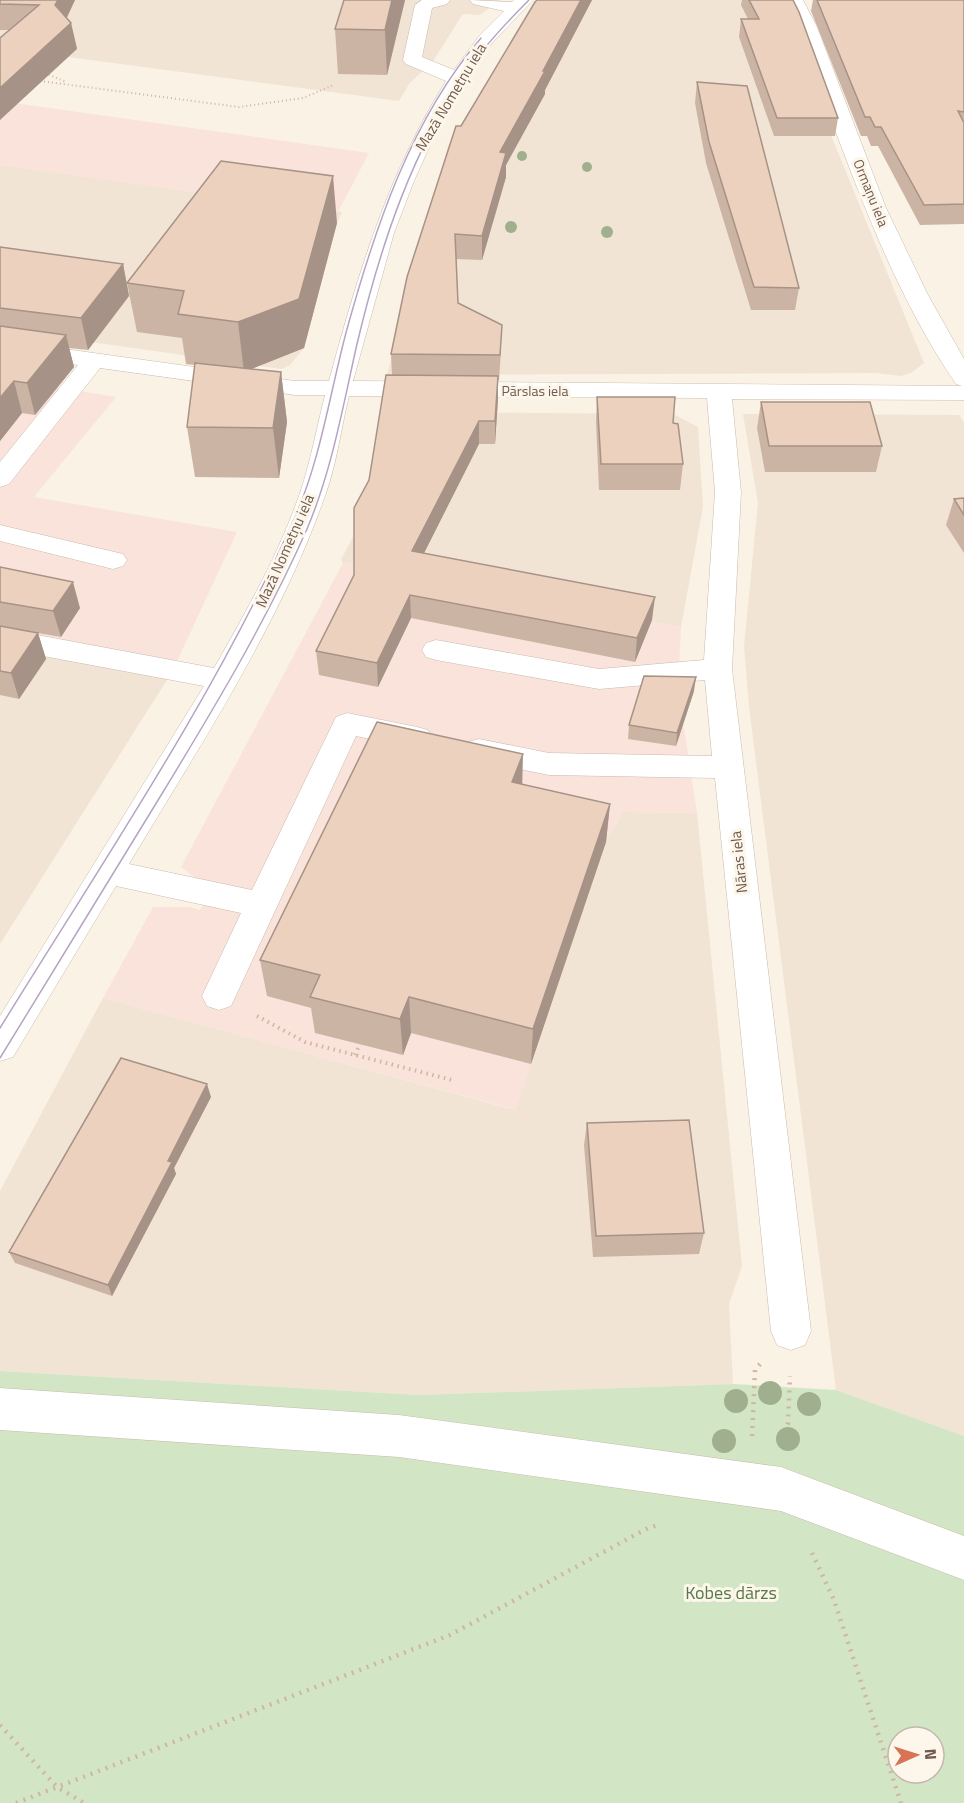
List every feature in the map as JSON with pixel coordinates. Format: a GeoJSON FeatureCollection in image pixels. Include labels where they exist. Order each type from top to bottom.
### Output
{"type":"FeatureCollection","features":[{"type":"Feature","properties":{"kind":"street"},"geometry":{"type":"LineString","coordinates":[[441,0],[424,5],[412,60],[458,79]]}},
{"type":"Feature","properties":{"kind":"street"},"geometry":{"type":"LineString","coordinates":[[479,0],[519,4]]}},
{"type":"Feature","properties":{"kind":"street","name":"Ormaņu iela"},"geometry":{"type":"LineString","coordinates":[[794,0],[808,27],[874,207],[954,344],[964,379]]}},
{"type":"Feature","properties":{"kind":"street","name":"Mazā Nometņu iela"},"geometry":{"type":"LineString","coordinates":[[0,1046],[108,872],[246,638],[309,503],[338,390],[379,247],[400,188],[425,133],[458,79],[481,44],[519,4]]}},
{"type":"Feature","properties":{"kind":"street","name":"Pārslas iela"},"geometry":{"type":"LineString","coordinates":[[0,347],[295,388],[718,393],[964,393]]}},
{"type":"Feature","properties":{"kind":"street"},"geometry":{"type":"LineString","coordinates":[[0,479],[94,360]]}},
{"type":"Feature","properties":{"kind":"street","name":"Nāras iela"},"geometry":{"type":"LineString","coordinates":[[718,393],[728,492],[718,669],[791,1331]]}},
{"type":"Feature","properties":{"kind":"street"},"geometry":{"type":"LineString","coordinates":[[0,533],[112,560]]}},
{"type":"Feature","properties":{"kind":"street"},"geometry":{"type":"LineString","coordinates":[[0,638],[223,680]]}},
{"type":"Feature","properties":{"kind":"street"},"geometry":{"type":"LineString","coordinates":[[436,650],[599,679],[718,669]]}},
{"type":"Feature","properties":{"kind":"street"},"geometry":{"type":"LineString","coordinates":[[219,996],[347,724],[549,764],[728,767]]}},
{"type":"Feature","properties":{"kind":"street"},"geometry":{"type":"LineString","coordinates":[[108,872],[262,905]]}},
{"type":"Feature","properties":{"kind":"street"},"geometry":{"type":"LineString","coordinates":[[0,1409],[399,1436],[781,1489],[964,1558]]}},
{"type":"Feature","properties":{"kind":"path"},"geometry":{"type":"LineString","coordinates":[[40,71],[69,84]]}},
{"type":"Feature","properties":{"kind":"path"},"geometry":{"type":"LineString","coordinates":[[34,81],[239,107],[303,98],[334,85]]}},
{"type":"Feature","properties":{"kind":"path"},"geometry":{"type":"LineString","coordinates":[[219,996],[304,1042],[452,1080]]}},
{"type":"Feature","properties":{"kind":"path"},"geometry":{"type":"LineString","coordinates":[[355,1055],[360,1044]]}},
{"type":"Feature","properties":{"kind":"path"},"geometry":{"type":"LineString","coordinates":[[791,1331],[755,1370],[751,1449],[781,1489],[834,1600],[901,1803]]}},
{"type":"Feature","properties":{"kind":"path"},"geometry":{"type":"LineString","coordinates":[[789,1411],[790,1383]]}},
{"type":"Feature","properties":{"kind":"path"},"geometry":{"type":"LineString","coordinates":[[16,1803],[450,1635],[648,1528],[670,1521]]}},
{"type":"Feature","properties":{"kind":"path"},"geometry":{"type":"LineString","coordinates":[[0,1725],[57,1787],[84,1803]]}},
{"type":"Feature","properties":{"kind":"shaded area"},"geometry":{"type":"Polygon","coordinates":[[[0,0],[501,0],[480,15],[463,14],[433,61],[409,84],[399,101],[0,48],[0,0]]]}},
{"type":"Feature","properties":{"kind":"shaded area"},"geometry":{"type":"Polygon","coordinates":[[[562,0],[780,0],[806,74],[924,363],[911,373],[901,376],[876,373],[387,375],[448,146],[526,28],[562,0]]]}},
{"type":"Feature","properties":{"kind":"shaded area"},"geometry":{"type":"Polygon","coordinates":[[[0,101],[369,153],[338,212],[205,194],[0,165],[0,101]]]}},
{"type":"Feature","properties":{"kind":"shaded area"},"geometry":{"type":"Polygon","coordinates":[[[0,165],[342,212],[337,223],[304,348],[290,365],[281,369],[0,329],[0,165]]]}},
{"type":"Feature","properties":{"kind":"shaded area"},"geometry":{"type":"Polygon","coordinates":[[[0,378],[116,397],[34,497],[237,532],[172,672],[0,642],[0,378]]]}},
{"type":"Feature","properties":{"kind":"shaded area"},"geometry":{"type":"Polygon","coordinates":[[[385,412],[673,414],[698,427],[703,507],[681,627],[343,563],[341,560],[370,503],[385,412]]]}},
{"type":"Feature","properties":{"kind":"shaded area"},"geometry":{"type":"Polygon","coordinates":[[[743,414],[959,415],[964,422],[964,1436],[836,1390],[749,707],[744,646],[758,503],[743,414]]]}},
{"type":"Feature","properties":{"kind":"shaded area"},"geometry":{"type":"Polygon","coordinates":[[[343,563],[681,627],[678,688],[697,813],[623,812],[606,842],[516,1110],[103,998],[153,907],[190,907],[200,910],[209,894],[201,882],[181,867],[343,563]]]}},
{"type":"Feature","properties":{"kind":"shaded area"},"geometry":{"type":"Polygon","coordinates":[[[0,642],[172,672],[0,944],[0,642]]]}},
{"type":"Feature","properties":{"kind":"shaded area"},"geometry":{"type":"Polygon","coordinates":[[[623,812],[697,813],[742,1266],[729,1304],[733,1384],[419,1395],[0,1371],[0,1191],[103,998],[515,1110],[606,842],[623,812]]]}},
{"type":"Feature","properties":{"kind":"green space","name":"Kobes dārzs"},"geometry":{"type":"Polygon","coordinates":[[[0,1371],[419,1395],[733,1384],[836,1390],[964,1436],[964,1803],[0,1803],[0,1371]]]}},
{"type":"Feature","properties":{"kind":"building"},"geometry":{"type":"Polygon","coordinates":[[[0,0],[58,0],[55,5],[71,23],[0,88],[0,38],[39,5],[0,4],[0,0]]]}},
{"type":"Feature","properties":{"kind":"building"},"geometry":{"type":"Polygon","coordinates":[[[344,0],[392,0],[385,30],[335,29],[344,0]]]}},
{"type":"Feature","properties":{"kind":"building"},"geometry":{"type":"Polygon","coordinates":[[[537,0],[581,0],[500,152],[506,153],[482,236],[455,234],[458,303],[502,325],[500,355],[391,354],[407,277],[456,126],[461,126],[537,0]]]}},
{"type":"Feature","properties":{"kind":"building"},"geometry":{"type":"Polygon","coordinates":[[[749,0],[793,0],[838,118],[777,118],[741,19],[759,19],[749,0]]]}},
{"type":"Feature","properties":{"kind":"building"},"geometry":{"type":"Polygon","coordinates":[[[817,0],[964,0],[964,112],[958,111],[964,123],[964,204],[924,205],[881,127],[875,127],[870,117],[865,117],[817,0]]]}},
{"type":"Feature","properties":{"kind":"building"},"geometry":{"type":"Polygon","coordinates":[[[697,82],[747,86],[799,288],[754,287],[709,142],[697,82]]]}},
{"type":"Feature","properties":{"kind":"building"},"geometry":{"type":"Polygon","coordinates":[[[221,161],[333,176],[299,299],[238,322],[178,314],[184,291],[127,283],[221,161]]]}},
{"type":"Feature","properties":{"kind":"building"},"geometry":{"type":"Polygon","coordinates":[[[0,247],[123,264],[81,318],[0,308],[0,247]]]}},
{"type":"Feature","properties":{"kind":"building"},"geometry":{"type":"Polygon","coordinates":[[[0,326],[66,335],[27,383],[14,381],[0,398],[0,326]]]}},
{"type":"Feature","properties":{"kind":"building"},"geometry":{"type":"Polygon","coordinates":[[[195,363],[281,372],[273,428],[187,427],[195,363]]]}},
{"type":"Feature","properties":{"kind":"building"},"geometry":{"type":"Polygon","coordinates":[[[386,375],[498,376],[495,421],[479,421],[412,551],[655,597],[637,638],[410,595],[377,663],[316,651],[354,575],[354,508],[369,480],[386,375]]]}},
{"type":"Feature","properties":{"kind":"building"},"geometry":{"type":"Polygon","coordinates":[[[597,397],[675,397],[673,423],[678,424],[683,464],[601,464],[597,397]]]}},
{"type":"Feature","properties":{"kind":"building"},"geometry":{"type":"Polygon","coordinates":[[[761,402],[870,402],[882,446],[769,446],[761,402]]]}},
{"type":"Feature","properties":{"kind":"building"},"geometry":{"type":"Polygon","coordinates":[[[964,498],[964,515],[954,499],[964,498]]]}},
{"type":"Feature","properties":{"kind":"building"},"geometry":{"type":"Polygon","coordinates":[[[0,567],[73,582],[53,611],[0,602],[0,567]]]}},
{"type":"Feature","properties":{"kind":"building"},"geometry":{"type":"Polygon","coordinates":[[[0,626],[38,633],[11,673],[0,671],[0,626]]]}},
{"type":"Feature","properties":{"kind":"building"},"geometry":{"type":"Polygon","coordinates":[[[644,676],[696,677],[677,733],[629,725],[644,676]]]}},
{"type":"Feature","properties":{"kind":"building"},"geometry":{"type":"Polygon","coordinates":[[[377,722],[523,754],[512,782],[610,804],[533,1029],[409,997],[400,1019],[310,997],[320,975],[260,960],[377,722]]]}},
{"type":"Feature","properties":{"kind":"building"},"geometry":{"type":"Polygon","coordinates":[[[121,1058],[207,1084],[168,1161],[172,1162],[108,1285],[9,1252],[121,1058]]]}},
{"type":"Feature","properties":{"kind":"building"},"geometry":{"type":"Polygon","coordinates":[[[689,1120],[704,1233],[596,1236],[587,1123],[689,1120]]]}},
{"type":"Feature","properties":{"kind":"tram line"},"geometry":{"type":"LineString","coordinates":[[0,1058],[200,732],[274,598],[316,507],[336,438],[376,271],[400,200],[431,131],[449,98],[483,49],[529,0]]}},
{"type":"Feature","properties":{"kind":"tram line"},"geometry":{"type":"LineString","coordinates":[[0,1028],[194,714],[264,584],[295,517],[312,472],[358,291],[398,176],[434,103],[481,38]]}}]}
